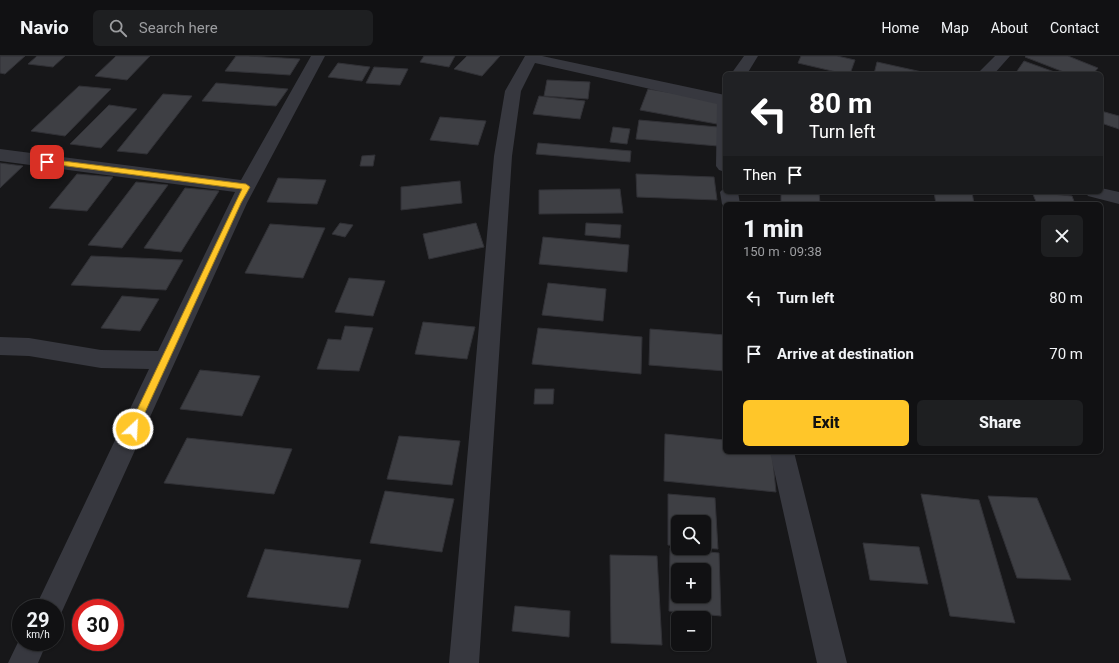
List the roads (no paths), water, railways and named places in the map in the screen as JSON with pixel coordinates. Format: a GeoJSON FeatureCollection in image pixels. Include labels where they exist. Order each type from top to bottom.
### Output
{"type":"FeatureCollection","features":[{"type":"Feature","properties":{"kind":"street"},"geometry":{"type":"LineString","coordinates":[[53,599],[238,203],[318,56]]}},
{"type":"Feature","properties":{"kind":"street"},"geometry":{"type":"LineString","coordinates":[[740,72],[751,56]]}},
{"type":"Feature","properties":{"kind":"street"},"geometry":{"type":"LineString","coordinates":[[988,72],[1003,56]]}},
{"type":"Feature","properties":{"kind":"street"},"geometry":{"type":"LineString","coordinates":[[464,663],[503,156],[513,91],[532,57],[723,101]]}},
{"type":"Feature","properties":{"kind":"street"},"geometry":{"type":"LineString","coordinates":[[0,155],[246,187]]}},
{"type":"Feature","properties":{"kind":"street"},"geometry":{"type":"LineString","coordinates":[[1102,194],[1119,198]]}},
{"type":"Feature","properties":{"kind":"street"},"geometry":{"type":"LineString","coordinates":[[0,346],[29,347],[102,359],[165,360]]}},
{"type":"Feature","properties":{"kind":"street"},"geometry":{"type":"LineString","coordinates":[[782,454],[810,579],[832,663]]}},
{"type":"Feature","properties":{"kind":"street"},"geometry":{"type":"LineString","coordinates":[[23,663],[29,651]]}}]}
